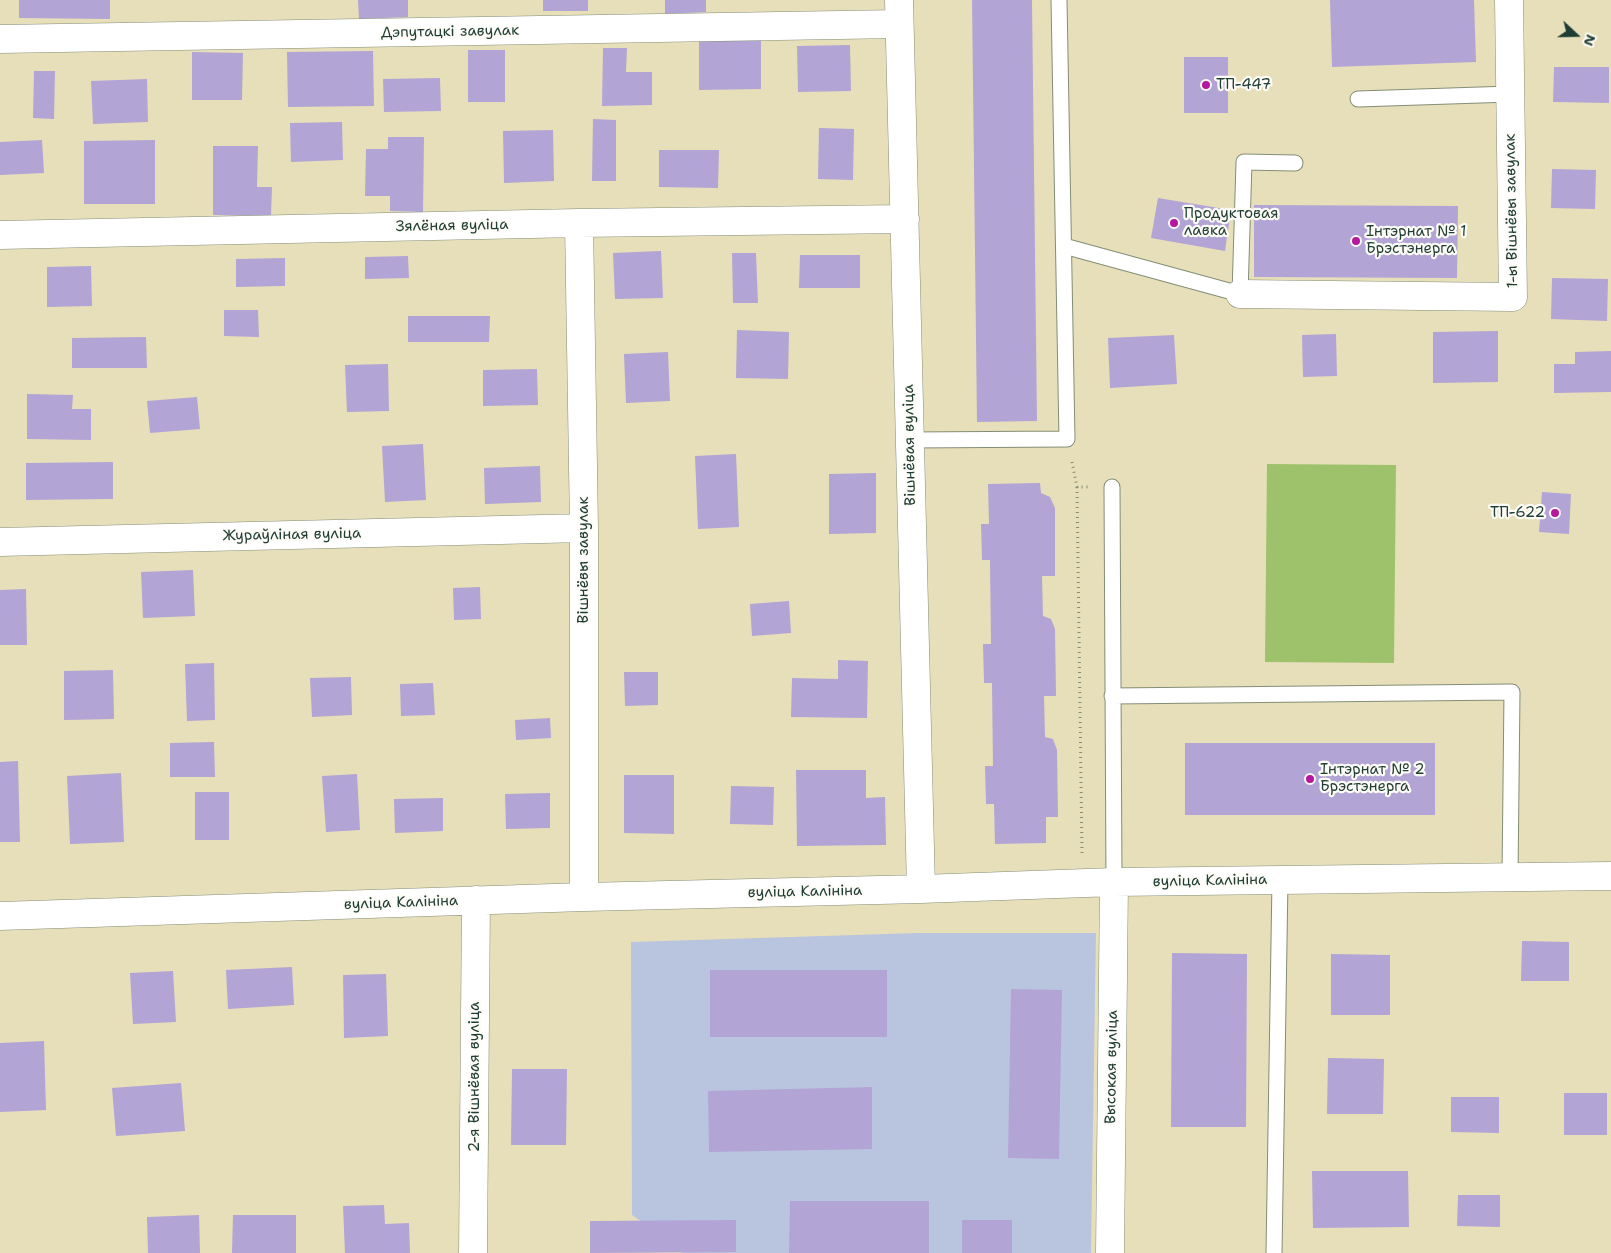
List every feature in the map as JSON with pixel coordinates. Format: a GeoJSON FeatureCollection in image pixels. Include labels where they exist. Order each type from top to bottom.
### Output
{"type":"FeatureCollection","features":[{"type":"Feature","properties":{"kind":"street","name":"1-ы Вішнёвы завулак"},"geometry":{"type":"LineString","coordinates":[[1240,294],[1513,298],[1509,0]]}},
{"type":"Feature","properties":{"kind":"street","name":"Дэпутацкі завулак"},"geometry":{"type":"LineString","coordinates":[[0,39],[899,12]]}},
{"type":"Feature","properties":{"kind":"street","name":"Вішнёвая вуліца"},"geometry":{"type":"LineString","coordinates":[[899,12],[921,889]]}},
{"type":"Feature","properties":{"kind":"street","name":"Зялёная вуліца"},"geometry":{"type":"LineString","coordinates":[[0,235],[579,223],[905,219]]}},
{"type":"Feature","properties":{"kind":"street","name":"Вішнёвы завулак"},"geometry":{"type":"LineString","coordinates":[[579,223],[584,528],[584,897]]}},
{"type":"Feature","properties":{"kind":"street","name":"Жураўліная вуліца"},"geometry":{"type":"LineString","coordinates":[[0,542],[584,528]]}},
{"type":"Feature","properties":{"kind":"street","name":"вуліца Калініна"},"geometry":{"type":"LineString","coordinates":[[0,916],[1114,882],[1611,876]]}},
{"type":"Feature","properties":{"kind":"street","name":"Высокая вуліца"},"geometry":{"type":"LineString","coordinates":[[1110,1253],[1114,882]]}},
{"type":"Feature","properties":{"kind":"street","name":"2-я Вішнёвая вуліца"},"geometry":{"type":"LineString","coordinates":[[473,1253],[476,900]]}},
{"type":"Feature","properties":{"kind":"lane"},"geometry":{"type":"LineString","coordinates":[[910,440],[1067,439],[1059,0]]}},
{"type":"Feature","properties":{"kind":"lane"},"geometry":{"type":"LineString","coordinates":[[1358,98],[1511,94]]}},
{"type":"Feature","properties":{"kind":"lane"},"geometry":{"type":"LineString","coordinates":[[1064,246],[1240,294],[1244,162],[1294,163]]}},
{"type":"Feature","properties":{"kind":"lane"},"geometry":{"type":"LineString","coordinates":[[1112,487],[1114,882]]}},
{"type":"Feature","properties":{"kind":"lane"},"geometry":{"type":"LineString","coordinates":[[1112,696],[1512,692],[1510,877]]}},
{"type":"Feature","properties":{"kind":"lane"},"geometry":{"type":"LineString","coordinates":[[1274,1253],[1280,880]]}},
{"type":"Feature","properties":{"kind":"path"},"geometry":{"type":"LineString","coordinates":[[1067,439],[1077,487],[1082,883]]}},
{"type":"Feature","properties":{"kind":"path"},"geometry":{"type":"LineString","coordinates":[[1077,487],[1112,487]]}},
{"type":"Feature","properties":{"kind":"shaded area"},"geometry":{"type":"Polygon","coordinates":[[[918,933],[1096,933],[1091,1253],[682,1253],[683,1251],[632,1215],[631,942],[918,933]]]}},
{"type":"Feature","properties":{"kind":"green space"},"geometry":{"type":"Polygon","coordinates":[[[1267,464],[1396,465],[1394,663],[1265,662],[1267,464]]]}},
{"type":"Feature","properties":{"kind":"building"},"geometry":{"type":"Polygon","coordinates":[[[19,0],[110,0],[110,19],[19,18],[19,0]]]}},
{"type":"Feature","properties":{"kind":"building"},"geometry":{"type":"Polygon","coordinates":[[[358,0],[408,0],[408,17],[359,19],[358,0]]]}},
{"type":"Feature","properties":{"kind":"building"},"geometry":{"type":"Polygon","coordinates":[[[543,0],[588,0],[588,11],[543,11],[543,0]]]}},
{"type":"Feature","properties":{"kind":"building"},"geometry":{"type":"Polygon","coordinates":[[[665,0],[706,0],[706,12],[665,14],[665,0]]]}},
{"type":"Feature","properties":{"kind":"building"},"geometry":{"type":"Polygon","coordinates":[[[972,0],[1032,0],[1037,421],[977,422],[972,0]]]}},
{"type":"Feature","properties":{"kind":"building"},"geometry":{"type":"Polygon","coordinates":[[[1330,0],[1474,0],[1476,62],[1332,67],[1330,0]]]}},
{"type":"Feature","properties":{"kind":"building"},"geometry":{"type":"Polygon","coordinates":[[[761,39],[761,89],[699,90],[699,40],[761,39]]]}},
{"type":"Feature","properties":{"kind":"building"},"geometry":{"type":"Polygon","coordinates":[[[850,45],[851,91],[798,92],[797,46],[850,45]]]}},
{"type":"Feature","properties":{"kind":"building"},"geometry":{"type":"Polygon","coordinates":[[[603,48],[627,48],[626,72],[652,72],[652,105],[602,106],[603,48]]]}},
{"type":"Feature","properties":{"kind":"building"},"geometry":{"type":"Polygon","coordinates":[[[468,50],[505,50],[505,102],[468,102],[468,50]]]}},
{"type":"Feature","properties":{"kind":"building"},"geometry":{"type":"Polygon","coordinates":[[[373,51],[374,106],[288,107],[287,52],[373,51]]]}},
{"type":"Feature","properties":{"kind":"building"},"geometry":{"type":"Polygon","coordinates":[[[192,52],[243,53],[242,100],[192,100],[192,52]]]}},
{"type":"Feature","properties":{"kind":"building","name":"ТП-447"},"geometry":{"type":"Polygon","coordinates":[[[1184,57],[1228,57],[1228,113],[1184,113],[1184,57]]]}},
{"type":"Feature","properties":{"kind":"building"},"geometry":{"type":"Polygon","coordinates":[[[1554,67],[1609,67],[1609,103],[1553,102],[1554,67]]]}},
{"type":"Feature","properties":{"kind":"building"},"geometry":{"type":"Polygon","coordinates":[[[34,71],[55,71],[54,119],[33,118],[34,71]]]}},
{"type":"Feature","properties":{"kind":"building"},"geometry":{"type":"Polygon","coordinates":[[[440,78],[441,111],[384,112],[383,79],[440,78]]]}},
{"type":"Feature","properties":{"kind":"building"},"geometry":{"type":"Polygon","coordinates":[[[147,79],[148,122],[93,124],[91,81],[147,79]]]}},
{"type":"Feature","properties":{"kind":"building"},"geometry":{"type":"Polygon","coordinates":[[[593,119],[616,120],[616,181],[592,181],[593,119]]]}},
{"type":"Feature","properties":{"kind":"building"},"geometry":{"type":"Polygon","coordinates":[[[342,122],[343,160],[291,162],[290,123],[342,122]]]}},
{"type":"Feature","properties":{"kind":"building"},"geometry":{"type":"Polygon","coordinates":[[[819,128],[854,129],[853,180],[818,179],[819,128]]]}},
{"type":"Feature","properties":{"kind":"building"},"geometry":{"type":"Polygon","coordinates":[[[553,130],[554,181],[504,183],[503,131],[553,130]]]}},
{"type":"Feature","properties":{"kind":"building"},"geometry":{"type":"Polygon","coordinates":[[[388,137],[424,137],[423,212],[390,211],[390,196],[365,196],[366,149],[388,149],[388,137]]]}},
{"type":"Feature","properties":{"kind":"building"},"geometry":{"type":"Polygon","coordinates":[[[42,140],[44,173],[0,175],[0,142],[42,140]]]}},
{"type":"Feature","properties":{"kind":"building"},"geometry":{"type":"Polygon","coordinates":[[[155,140],[155,204],[84,204],[84,141],[155,140]]]}},
{"type":"Feature","properties":{"kind":"building"},"geometry":{"type":"Polygon","coordinates":[[[213,146],[258,146],[257,187],[272,187],[271,216],[213,215],[213,146]]]}},
{"type":"Feature","properties":{"kind":"building"},"geometry":{"type":"Polygon","coordinates":[[[659,150],[719,150],[718,188],[659,187],[659,150]]]}},
{"type":"Feature","properties":{"kind":"building"},"geometry":{"type":"Polygon","coordinates":[[[1552,169],[1596,170],[1595,209],[1551,208],[1552,169]]]}},
{"type":"Feature","properties":{"kind":"building"},"geometry":{"type":"Polygon","coordinates":[[[1158,198],[1231,210],[1225,251],[1151,238],[1158,198]]]}},
{"type":"Feature","properties":{"kind":"building","name":"Інтэрнат № 1 Брэстэнерга"},"geometry":{"type":"Polygon","coordinates":[[[1254,205],[1458,206],[1457,278],[1254,277],[1254,205]]]}},
{"type":"Feature","properties":{"kind":"building"},"geometry":{"type":"Polygon","coordinates":[[[661,251],[663,298],[615,299],[613,253],[661,251]]]}},
{"type":"Feature","properties":{"kind":"building"},"geometry":{"type":"Polygon","coordinates":[[[732,253],[756,253],[758,303],[733,303],[732,253]]]}},
{"type":"Feature","properties":{"kind":"building"},"geometry":{"type":"Polygon","coordinates":[[[800,255],[860,255],[860,288],[799,288],[800,255]]]}},
{"type":"Feature","properties":{"kind":"building"},"geometry":{"type":"Polygon","coordinates":[[[408,256],[409,278],[365,279],[365,257],[408,256]]]}},
{"type":"Feature","properties":{"kind":"building"},"geometry":{"type":"Polygon","coordinates":[[[285,258],[285,286],[236,287],[236,259],[285,258]]]}},
{"type":"Feature","properties":{"kind":"building"},"geometry":{"type":"Polygon","coordinates":[[[91,266],[92,306],[47,307],[47,267],[91,266]]]}},
{"type":"Feature","properties":{"kind":"building"},"geometry":{"type":"Polygon","coordinates":[[[1552,278],[1608,279],[1607,321],[1551,319],[1552,278]]]}},
{"type":"Feature","properties":{"kind":"building"},"geometry":{"type":"Polygon","coordinates":[[[224,310],[258,310],[259,337],[224,336],[224,310]]]}},
{"type":"Feature","properties":{"kind":"building"},"geometry":{"type":"Polygon","coordinates":[[[408,316],[490,316],[489,342],[408,342],[408,316]]]}},
{"type":"Feature","properties":{"kind":"building"},"geometry":{"type":"Polygon","coordinates":[[[737,330],[789,332],[788,379],[736,378],[737,330]]]}},
{"type":"Feature","properties":{"kind":"building"},"geometry":{"type":"Polygon","coordinates":[[[1498,331],[1498,382],[1433,383],[1433,332],[1498,331]]]}},
{"type":"Feature","properties":{"kind":"building"},"geometry":{"type":"Polygon","coordinates":[[[1336,334],[1337,376],[1303,377],[1302,335],[1336,334]]]}},
{"type":"Feature","properties":{"kind":"building"},"geometry":{"type":"Polygon","coordinates":[[[1174,335],[1177,384],[1110,388],[1108,338],[1174,335]]]}},
{"type":"Feature","properties":{"kind":"building"},"geometry":{"type":"Polygon","coordinates":[[[146,337],[147,368],[72,368],[72,338],[146,337]]]}},
{"type":"Feature","properties":{"kind":"building"},"geometry":{"type":"Polygon","coordinates":[[[1611,351],[1611,392],[1554,393],[1554,364],[1575,364],[1575,352],[1611,351]]]}},
{"type":"Feature","properties":{"kind":"building"},"geometry":{"type":"Polygon","coordinates":[[[668,352],[670,401],[626,403],[624,354],[668,352]]]}},
{"type":"Feature","properties":{"kind":"building"},"geometry":{"type":"Polygon","coordinates":[[[388,364],[389,411],[347,412],[345,365],[388,364]]]}},
{"type":"Feature","properties":{"kind":"building"},"geometry":{"type":"Polygon","coordinates":[[[537,369],[538,405],[483,406],[483,370],[537,369]]]}},
{"type":"Feature","properties":{"kind":"building"},"geometry":{"type":"Polygon","coordinates":[[[27,394],[73,395],[72,409],[91,409],[91,440],[27,439],[27,394]]]}},
{"type":"Feature","properties":{"kind":"building"},"geometry":{"type":"Polygon","coordinates":[[[197,397],[200,429],[150,433],[147,401],[197,397]]]}},
{"type":"Feature","properties":{"kind":"building"},"geometry":{"type":"Polygon","coordinates":[[[423,444],[426,500],[385,502],[382,446],[423,444]]]}},
{"type":"Feature","properties":{"kind":"building"},"geometry":{"type":"Polygon","coordinates":[[[736,454],[739,527],[698,529],[695,456],[736,454]]]}},
{"type":"Feature","properties":{"kind":"building"},"geometry":{"type":"Polygon","coordinates":[[[113,462],[113,499],[26,500],[26,463],[113,462]]]}},
{"type":"Feature","properties":{"kind":"building"},"geometry":{"type":"Polygon","coordinates":[[[540,466],[541,502],[485,504],[484,468],[540,466]]]}},
{"type":"Feature","properties":{"kind":"building"},"geometry":{"type":"Polygon","coordinates":[[[876,473],[876,533],[829,534],[829,474],[876,473]]]}},
{"type":"Feature","properties":{"kind":"building"},"geometry":{"type":"Polygon","coordinates":[[[1040,483],[1041,493],[1050,497],[1055,508],[1055,576],[1042,576],[1043,616],[1051,619],[1055,629],[1056,696],[1044,696],[1045,737],[1053,739],[1057,750],[1058,817],[1046,817],[1046,843],[995,844],[994,804],[986,804],[985,766],[993,766],[992,683],[984,683],[983,644],[991,644],[990,560],[982,560],[981,524],[989,524],[988,484],[1040,483]]]}},
{"type":"Feature","properties":{"kind":"building","name":"ТП-622"},"geometry":{"type":"Polygon","coordinates":[[[1542,492],[1571,494],[1569,534],[1539,532],[1542,492]]]}},
{"type":"Feature","properties":{"kind":"building"},"geometry":{"type":"Polygon","coordinates":[[[193,570],[195,616],[143,618],[141,572],[193,570]]]}},
{"type":"Feature","properties":{"kind":"building"},"geometry":{"type":"Polygon","coordinates":[[[480,587],[481,619],[454,620],[453,588],[480,587]]]}},
{"type":"Feature","properties":{"kind":"building"},"geometry":{"type":"Polygon","coordinates":[[[26,589],[27,645],[0,645],[0,590],[26,589]]]}},
{"type":"Feature","properties":{"kind":"building"},"geometry":{"type":"Polygon","coordinates":[[[789,601],[791,633],[752,636],[750,604],[789,601]]]}},
{"type":"Feature","properties":{"kind":"building"},"geometry":{"type":"Polygon","coordinates":[[[838,660],[868,661],[867,718],[791,717],[792,678],[838,679],[838,660]]]}},
{"type":"Feature","properties":{"kind":"building"},"geometry":{"type":"Polygon","coordinates":[[[214,663],[215,720],[187,721],[185,664],[214,663]]]}},
{"type":"Feature","properties":{"kind":"building"},"geometry":{"type":"Polygon","coordinates":[[[113,670],[114,719],[64,720],[64,671],[113,670]]]}},
{"type":"Feature","properties":{"kind":"building"},"geometry":{"type":"Polygon","coordinates":[[[624,672],[658,672],[658,705],[625,706],[624,672]]]}},
{"type":"Feature","properties":{"kind":"building"},"geometry":{"type":"Polygon","coordinates":[[[351,677],[352,715],[312,717],[310,678],[351,677]]]}},
{"type":"Feature","properties":{"kind":"building"},"geometry":{"type":"Polygon","coordinates":[[[433,683],[435,715],[401,716],[400,684],[433,683]]]}},
{"type":"Feature","properties":{"kind":"building"},"geometry":{"type":"Polygon","coordinates":[[[550,718],[551,738],[516,740],[515,720],[550,718]]]}},
{"type":"Feature","properties":{"kind":"building"},"geometry":{"type":"Polygon","coordinates":[[[214,742],[215,777],[170,777],[170,743],[214,742]]]}},
{"type":"Feature","properties":{"kind":"building","name":"Інтэрнат № 2 Брэстэнерга"},"geometry":{"type":"Polygon","coordinates":[[[1185,743],[1435,743],[1435,815],[1185,815],[1185,743]]]}},
{"type":"Feature","properties":{"kind":"building"},"geometry":{"type":"Polygon","coordinates":[[[18,761],[20,842],[0,842],[0,762],[18,761]]]}},
{"type":"Feature","properties":{"kind":"building"},"geometry":{"type":"Polygon","coordinates":[[[796,770],[866,770],[866,798],[885,797],[886,845],[797,846],[796,770]]]}},
{"type":"Feature","properties":{"kind":"building"},"geometry":{"type":"Polygon","coordinates":[[[121,773],[124,842],[70,844],[67,776],[121,773]]]}},
{"type":"Feature","properties":{"kind":"building"},"geometry":{"type":"Polygon","coordinates":[[[357,774],[360,830],[326,832],[322,776],[357,774]]]}},
{"type":"Feature","properties":{"kind":"building"},"geometry":{"type":"Polygon","coordinates":[[[624,775],[674,775],[674,834],[624,833],[624,775]]]}},
{"type":"Feature","properties":{"kind":"building"},"geometry":{"type":"Polygon","coordinates":[[[731,786],[774,787],[773,825],[730,824],[731,786]]]}},
{"type":"Feature","properties":{"kind":"building"},"geometry":{"type":"Polygon","coordinates":[[[195,792],[229,792],[229,840],[195,840],[195,792]]]}},
{"type":"Feature","properties":{"kind":"building"},"geometry":{"type":"Polygon","coordinates":[[[550,793],[550,828],[506,829],[505,794],[550,793]]]}},
{"type":"Feature","properties":{"kind":"building"},"geometry":{"type":"Polygon","coordinates":[[[443,798],[443,831],[395,833],[394,799],[443,798]]]}},
{"type":"Feature","properties":{"kind":"building"},"geometry":{"type":"Polygon","coordinates":[[[1522,941],[1569,942],[1569,981],[1521,981],[1522,941]]]}},
{"type":"Feature","properties":{"kind":"building"},"geometry":{"type":"Polygon","coordinates":[[[1172,953],[1247,954],[1246,1127],[1171,1127],[1172,953]]]}},
{"type":"Feature","properties":{"kind":"building"},"geometry":{"type":"Polygon","coordinates":[[[1331,954],[1390,955],[1390,1015],[1331,1015],[1331,954]]]}},
{"type":"Feature","properties":{"kind":"building"},"geometry":{"type":"Polygon","coordinates":[[[292,967],[294,1005],[228,1009],[226,970],[292,967]]]}},
{"type":"Feature","properties":{"kind":"building"},"geometry":{"type":"Polygon","coordinates":[[[710,970],[887,970],[887,1037],[710,1037],[710,970]]]}},
{"type":"Feature","properties":{"kind":"building"},"geometry":{"type":"Polygon","coordinates":[[[173,971],[176,1022],[133,1024],[130,973],[173,971]]]}},
{"type":"Feature","properties":{"kind":"building"},"geometry":{"type":"Polygon","coordinates":[[[386,974],[388,1036],[344,1038],[343,975],[386,974]]]}},
{"type":"Feature","properties":{"kind":"building"},"geometry":{"type":"Polygon","coordinates":[[[1011,989],[1062,990],[1059,1159],[1008,1158],[1011,989]]]}},
{"type":"Feature","properties":{"kind":"building"},"geometry":{"type":"Polygon","coordinates":[[[44,1041],[46,1110],[0,1112],[0,1043],[44,1041]]]}},
{"type":"Feature","properties":{"kind":"building"},"geometry":{"type":"Polygon","coordinates":[[[1328,1058],[1384,1059],[1383,1114],[1327,1114],[1328,1058]]]}},
{"type":"Feature","properties":{"kind":"building"},"geometry":{"type":"Polygon","coordinates":[[[512,1069],[567,1069],[566,1145],[511,1145],[512,1069]]]}},
{"type":"Feature","properties":{"kind":"building"},"geometry":{"type":"Polygon","coordinates":[[[181,1083],[185,1131],[116,1136],[112,1088],[181,1083]]]}},
{"type":"Feature","properties":{"kind":"building"},"geometry":{"type":"Polygon","coordinates":[[[872,1087],[872,1149],[709,1152],[708,1091],[872,1087]]]}},
{"type":"Feature","properties":{"kind":"building"},"geometry":{"type":"Polygon","coordinates":[[[1564,1093],[1607,1093],[1607,1135],[1564,1135],[1564,1093]]]}},
{"type":"Feature","properties":{"kind":"building"},"geometry":{"type":"Polygon","coordinates":[[[1451,1097],[1499,1097],[1499,1133],[1451,1132],[1451,1097]]]}},
{"type":"Feature","properties":{"kind":"building"},"geometry":{"type":"Polygon","coordinates":[[[1312,1171],[1408,1171],[1409,1227],[1313,1228],[1312,1171]]]}},
{"type":"Feature","properties":{"kind":"building"},"geometry":{"type":"Polygon","coordinates":[[[1458,1195],[1500,1195],[1500,1227],[1457,1226],[1458,1195]]]}},
{"type":"Feature","properties":{"kind":"building"},"geometry":{"type":"Polygon","coordinates":[[[790,1201],[929,1201],[929,1253],[789,1253],[790,1201]]]}},
{"type":"Feature","properties":{"kind":"building"},"geometry":{"type":"Polygon","coordinates":[[[384,1205],[385,1224],[409,1223],[410,1253],[345,1253],[343,1206],[384,1205]]]}},
{"type":"Feature","properties":{"kind":"building"},"geometry":{"type":"Polygon","coordinates":[[[199,1215],[200,1253],[148,1253],[147,1217],[199,1215]]]}},
{"type":"Feature","properties":{"kind":"building"},"geometry":{"type":"Polygon","coordinates":[[[233,1215],[296,1215],[296,1253],[232,1253],[233,1215]]]}},
{"type":"Feature","properties":{"kind":"building"},"geometry":{"type":"Polygon","coordinates":[[[736,1220],[736,1252],[590,1253],[590,1221],[736,1220]]]}},
{"type":"Feature","properties":{"kind":"building"},"geometry":{"type":"Polygon","coordinates":[[[962,1220],[1012,1220],[1012,1253],[962,1253],[962,1220]]]}},
{"type":"Feature","properties":{"kind":"place","name":"ТП-447"},"geometry":{"type":"Point","coordinates":[1206,85]}},
{"type":"Feature","properties":{"kind":"place","name":"Продуктовая лавка"},"geometry":{"type":"Point","coordinates":[1174,223]}},
{"type":"Feature","properties":{"kind":"place","name":"Інтэрнат № 1 Брэстэнерга"},"geometry":{"type":"Point","coordinates":[1356,241]}},
{"type":"Feature","properties":{"kind":"place","name":"ТП-622"},"geometry":{"type":"Point","coordinates":[1555,513]}},
{"type":"Feature","properties":{"kind":"place","name":"Інтэрнат № 2 Брэстэнерга"},"geometry":{"type":"Point","coordinates":[1310,779]}}]}
